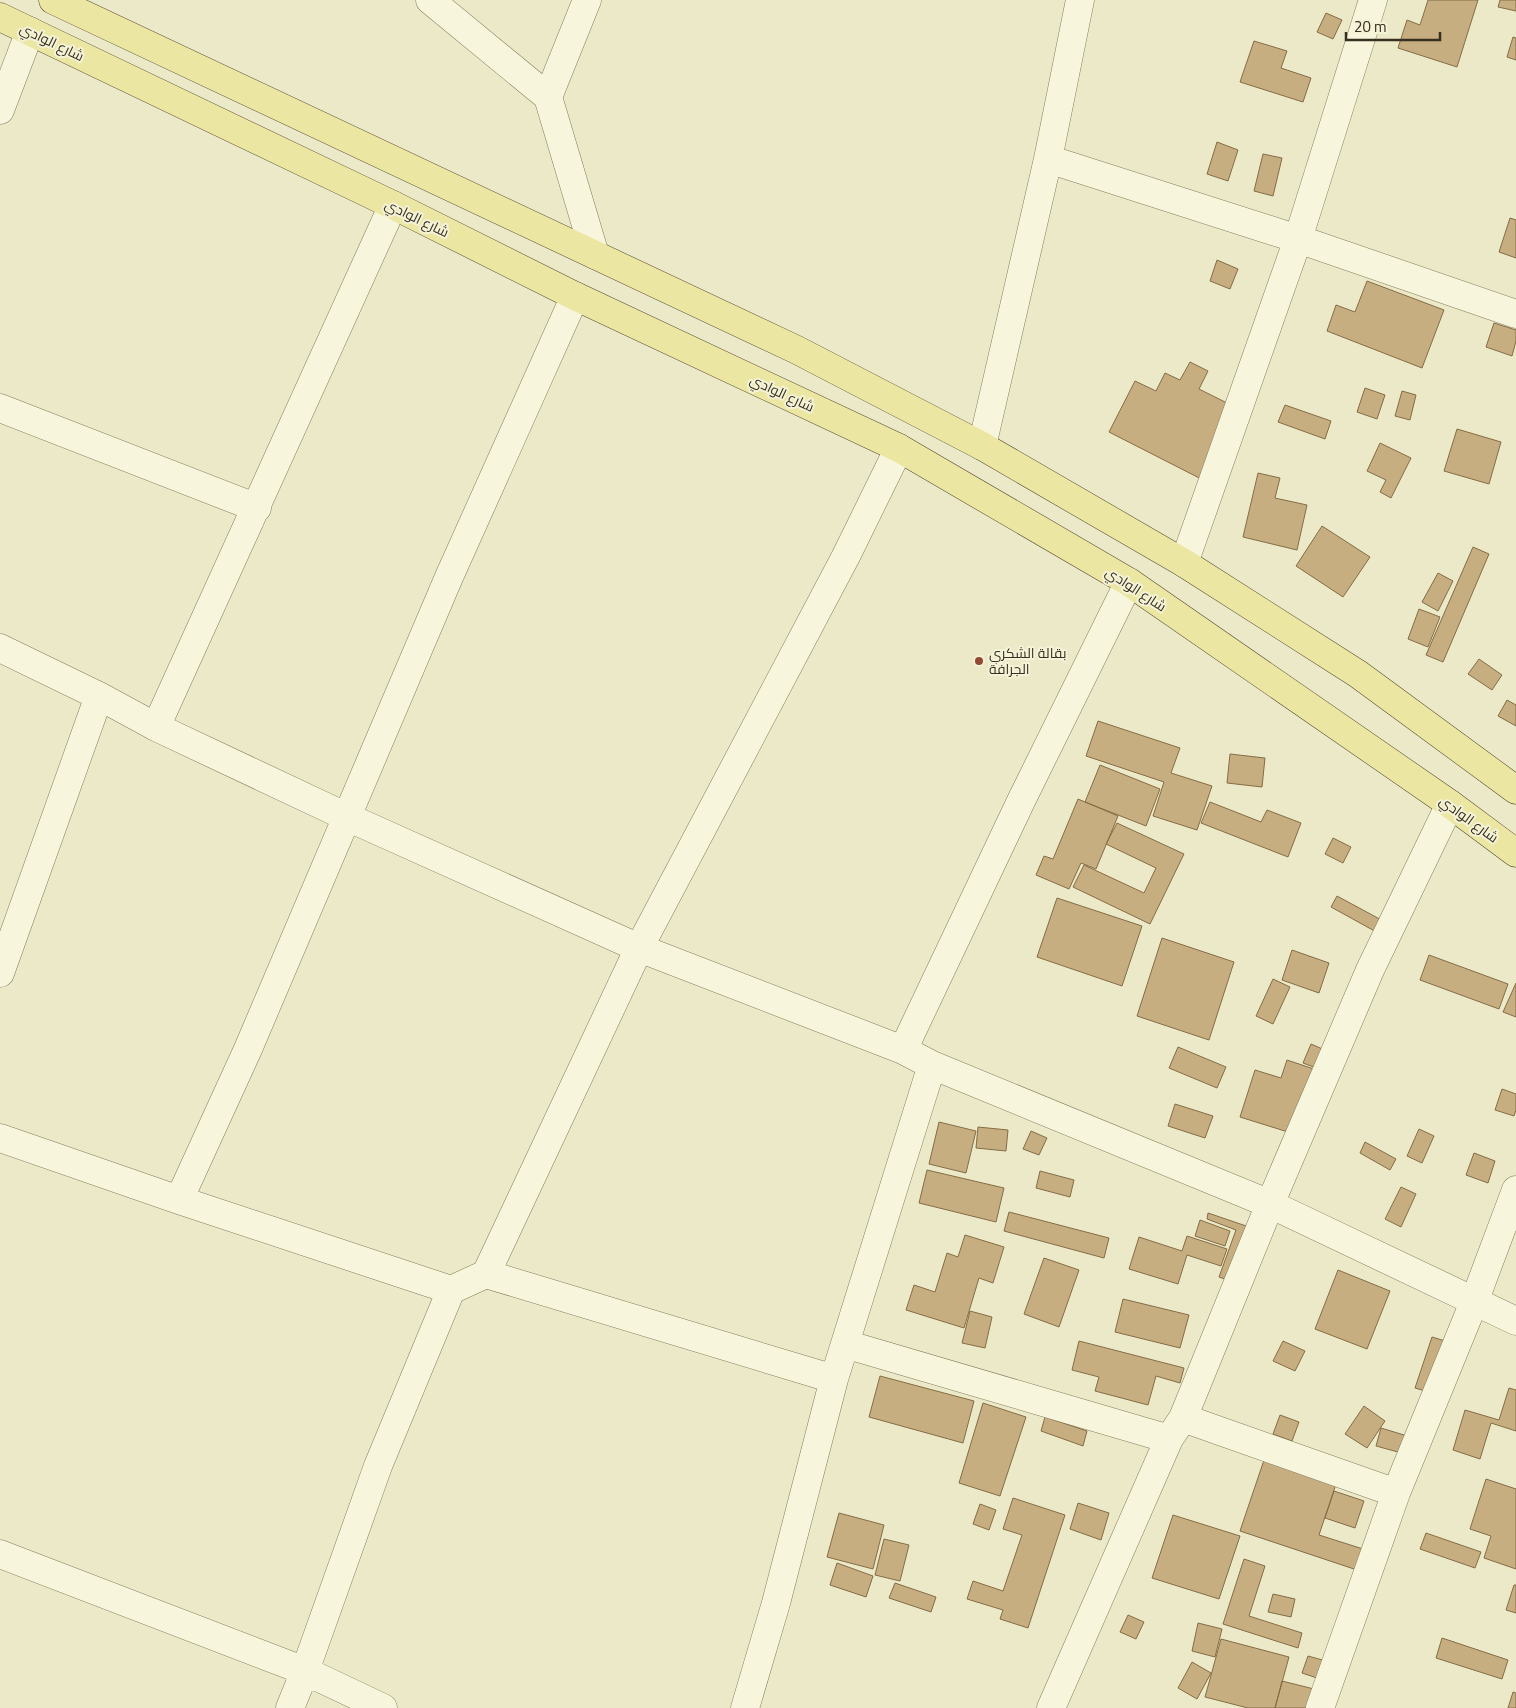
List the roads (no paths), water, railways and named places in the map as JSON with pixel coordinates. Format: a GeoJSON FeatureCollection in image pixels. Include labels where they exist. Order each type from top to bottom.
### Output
{"type":"FeatureCollection","features":[{"type":"Feature","properties":{"kind":"main road"},"geometry":{"type":"LineString","coordinates":[[53,0],[797,350],[982,446],[1184,563],[1358,674],[1516,790]]}},
{"type":"Feature","properties":{"kind":"main road","name":"شارع الوادي"},"geometry":{"type":"LineString","coordinates":[[0,17],[393,205],[575,296],[899,448],[1130,582],[1450,804],[1516,854]]}},
{"type":"Feature","properties":{"kind":"street"},"geometry":{"type":"LineString","coordinates":[[430,0],[548,97],[595,255]]}},
{"type":"Feature","properties":{"kind":"street"},"geometry":{"type":"LineString","coordinates":[[548,97],[587,0]]}},
{"type":"Feature","properties":{"kind":"street"},"geometry":{"type":"LineString","coordinates":[[982,446],[1048,160],[1080,0]]}},
{"type":"Feature","properties":{"kind":"street"},"geometry":{"type":"LineString","coordinates":[[1184,563],[1298,239],[1373,0]]}},
{"type":"Feature","properties":{"kind":"street"},"geometry":{"type":"LineString","coordinates":[[0,110],[30,31]]}},
{"type":"Feature","properties":{"kind":"street"},"geometry":{"type":"LineString","coordinates":[[1048,160],[1298,239],[1516,314]]}},
{"type":"Feature","properties":{"kind":"street"},"geometry":{"type":"LineString","coordinates":[[156,727],[393,205]]}},
{"type":"Feature","properties":{"kind":"street"},"geometry":{"type":"LineString","coordinates":[[179,1200],[248,1049],[449,577],[575,296]]}},
{"type":"Feature","properties":{"kind":"street"},"geometry":{"type":"LineString","coordinates":[[0,408],[256,508]]}},
{"type":"Feature","properties":{"kind":"street"},"geometry":{"type":"LineString","coordinates":[[0,1138],[179,1200],[451,1290],[486,1274],[639,948],[846,556],[899,448]]}},
{"type":"Feature","properties":{"kind":"street"},"geometry":{"type":"LineString","coordinates":[[903,1050],[1021,801],[1130,582]]}},
{"type":"Feature","properties":{"kind":"street"},"geometry":{"type":"LineString","coordinates":[[0,648],[99,696],[156,727],[347,817],[639,948],[903,1050],[932,1065],[1270,1204],[1516,1321]]}},
{"type":"Feature","properties":{"kind":"street"},"geometry":{"type":"LineString","coordinates":[[0,973],[99,696]]}},
{"type":"Feature","properties":{"kind":"street"},"geometry":{"type":"LineString","coordinates":[[1051,1708],[1176,1429],[1370,970],[1450,804]]}},
{"type":"Feature","properties":{"kind":"street"},"geometry":{"type":"LineString","coordinates":[[745,1708],[776,1603],[834,1379],[932,1065]]}},
{"type":"Feature","properties":{"kind":"street"},"geometry":{"type":"LineString","coordinates":[[1320,1708],[1396,1493],[1474,1302],[1516,1190]]}},
{"type":"Feature","properties":{"kind":"street"},"geometry":{"type":"LineString","coordinates":[[486,1274],[834,1379]]}},
{"type":"Feature","properties":{"kind":"street"},"geometry":{"type":"LineString","coordinates":[[290,1708],[378,1466],[451,1290]]}},
{"type":"Feature","properties":{"kind":"street"},"geometry":{"type":"LineString","coordinates":[[845,1344],[1176,1429],[1396,1493]]}},
{"type":"Feature","properties":{"kind":"street"},"geometry":{"type":"LineString","coordinates":[[0,1554],[305,1671],[383,1708]]}},
{"type":"Feature","properties":{"kind":"place","name":"بقالة الشكري الجرافة"},"geometry":{"type":"Point","coordinates":[979,661]}}]}
